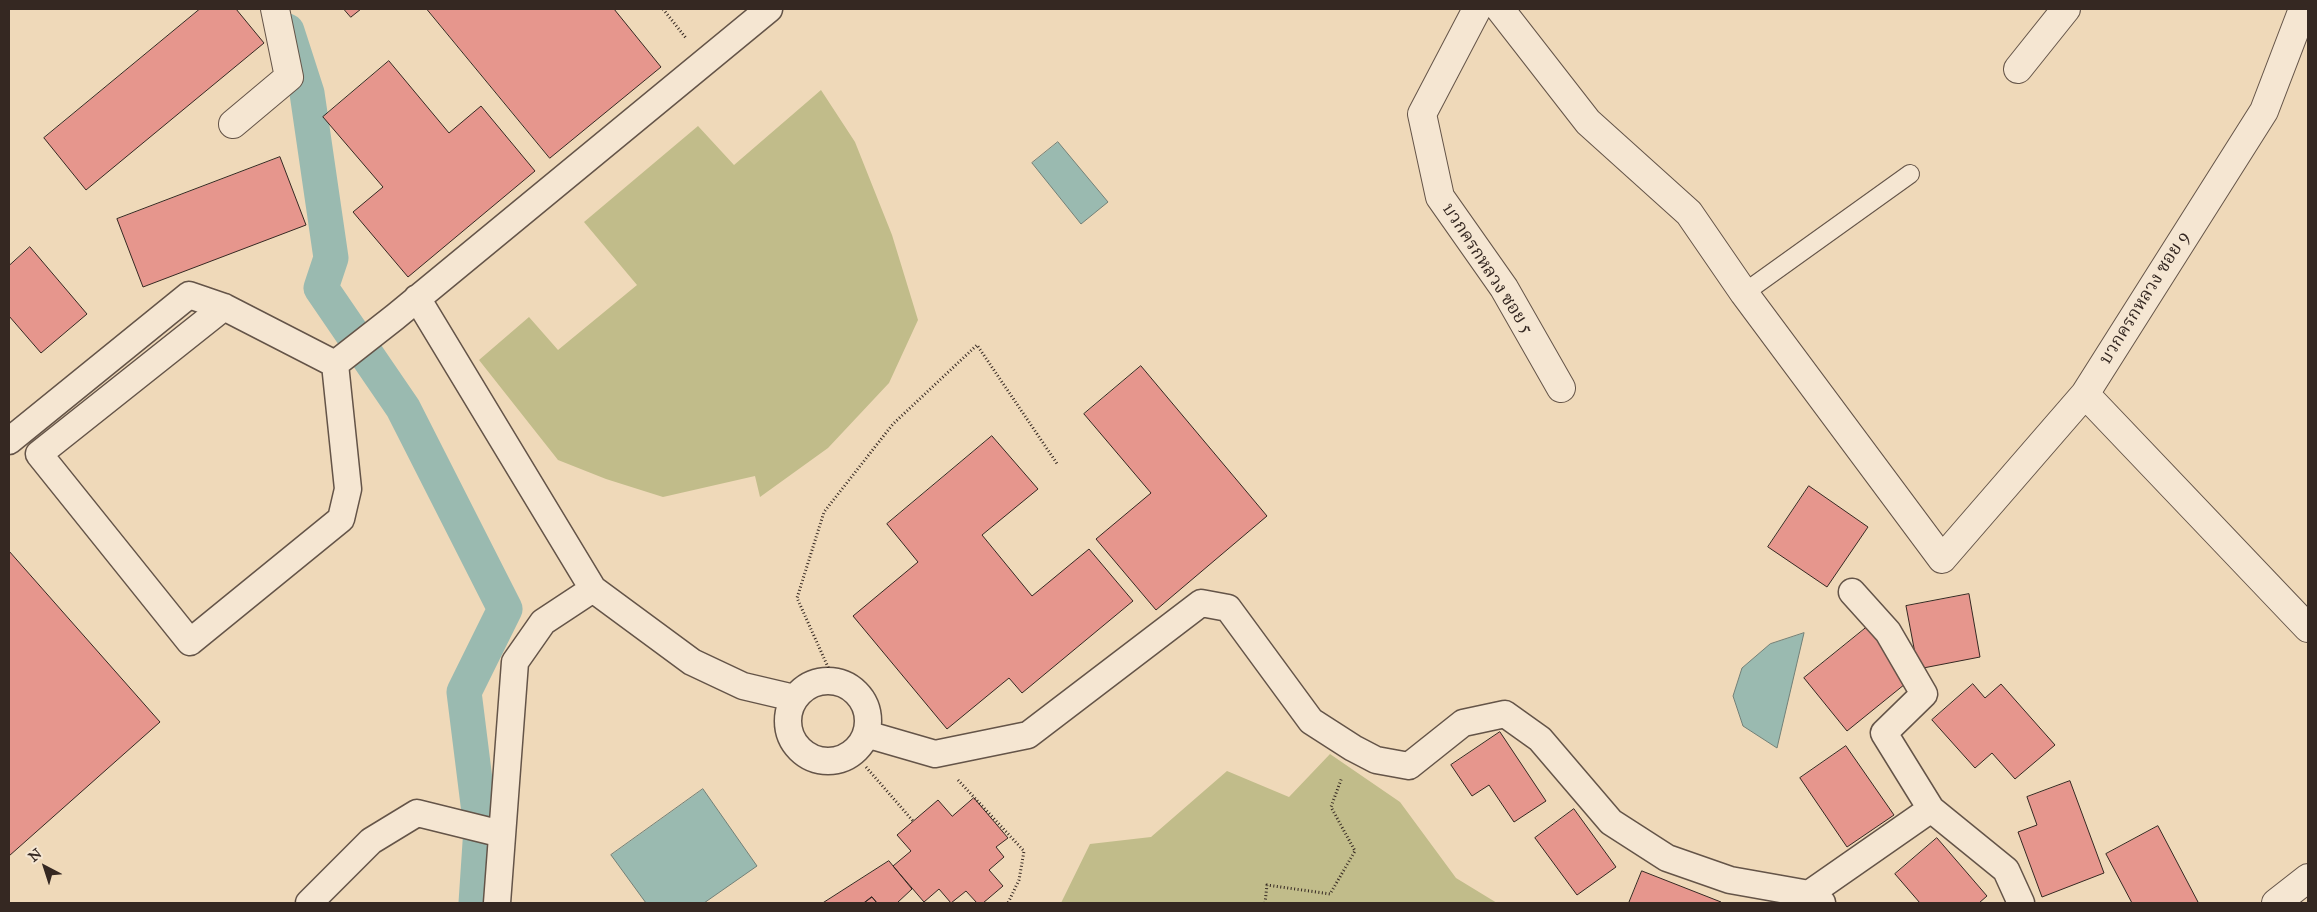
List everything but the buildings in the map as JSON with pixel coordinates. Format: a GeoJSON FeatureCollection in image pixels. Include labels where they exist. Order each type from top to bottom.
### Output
{"type":"FeatureCollection","features":[{"type":"Feature","properties":{"kind":"street"},"geometry":{"type":"LineString","coordinates":[[233,124],[289,77],[274,9]]}},
{"type":"Feature","properties":{"kind":"street"},"geometry":{"type":"LineString","coordinates":[[335,364],[395,317],[769,9]]}},
{"type":"Feature","properties":{"kind":"street","name":"บวกครกหลวง ซอย 5"},"geometry":{"type":"LineString","coordinates":[[1477,9],[1422,114],[1440,197],[1504,288],[1561,388]]}},
{"type":"Feature","properties":{"kind":"street"},"geometry":{"type":"LineString","coordinates":[[1500,9],[1588,122],[1689,212],[1744,292]]}},
{"type":"Feature","properties":{"kind":"street"},"geometry":{"type":"LineString","coordinates":[[2018,70],[2066,9]]}},
{"type":"Feature","properties":{"kind":"street","name":"บวกครกหลวง ซอย 9"},"geometry":{"type":"LineString","coordinates":[[1744,292],[1942,559],[2085,394],[2264,111],[2303,9]]}},
{"type":"Feature","properties":{"kind":"street"},"geometry":{"type":"LineString","coordinates":[[9,441],[189,296],[224,307],[335,364]]}},
{"type":"Feature","properties":{"kind":"street"},"geometry":{"type":"LineString","coordinates":[[417,298],[593,589],[692,662],[743,686],[794,698]]}},
{"type":"Feature","properties":{"kind":"street"},"geometry":{"type":"LineString","coordinates":[[224,307],[38,454],[190,642],[341,520],[348,489],[335,364]]}},
{"type":"Feature","properties":{"kind":"street"},"geometry":{"type":"LineString","coordinates":[[2085,394],[2308,628]]}},
{"type":"Feature","properties":{"kind":"street"},"geometry":{"type":"LineString","coordinates":[[497,903],[515,662],[543,622],[593,589]]}},
{"type":"Feature","properties":{"kind":"street"},"geometry":{"type":"LineString","coordinates":[[1852,592],[1888,632],[1924,694],[1884,733],[1931,809],[2006,870],[2021,903]]}},
{"type":"Feature","properties":{"kind":"street"},"geometry":{"type":"LineString","coordinates":[[860,743],[935,754],[1028,735],[1201,602],[1228,608],[1312,722],[1353,748],[1376,760],[1409,766],[1463,722],[1505,714],[1540,739],[1611,822],[1667,858],[1730,880],[1816,898],[1931,809]]}},
{"type":"Feature","properties":{"kind":"street"},"geometry":{"type":"LineString","coordinates":[[832,681],[852,688],[862,698],[868,720],[860,743],[836,760],[822,761],[813,759],[801,751],[792,740],[788,725],[788,711],[794,698],[805,688],[817,682],[832,681]]}},
{"type":"Feature","properties":{"kind":"street"},"geometry":{"type":"LineString","coordinates":[[309,903],[371,840],[418,813],[502,834]]}},
{"type":"Feature","properties":{"kind":"street"},"geometry":{"type":"LineString","coordinates":[[2276,903],[2308,878]]}},
{"type":"Feature","properties":{"kind":"lane"},"geometry":{"type":"LineString","coordinates":[[1744,292],[1910,174]]}},
{"type":"Feature","properties":{"kind":"path"},"geometry":{"type":"LineString","coordinates":[[663,9],[704,62]]}},
{"type":"Feature","properties":{"kind":"path"},"geometry":{"type":"LineString","coordinates":[[832,681],[832,676],[797,598],[824,512],[893,424],[977,345],[1058,465]]}},
{"type":"Feature","properties":{"kind":"path"},"geometry":{"type":"LineString","coordinates":[[860,743],[913,821]]}},
{"type":"Feature","properties":{"kind":"path"},"geometry":{"type":"LineString","coordinates":[[1265,903],[1266,885],[1330,894],[1355,851],[1331,807],[1353,748]]}},
{"type":"Feature","properties":{"kind":"path"},"geometry":{"type":"LineString","coordinates":[[935,754],[1024,851],[1019,880],[1008,903]]}},
{"type":"Feature","properties":{"kind":"shaded area"},"geometry":{"type":"Polygon","coordinates":[[[821,90],[855,142],[892,235],[918,320],[889,383],[828,448],[760,497],[755,476],[663,497],[606,479],[558,460],[479,360],[529,317],[558,350],[637,285],[584,222],[698,126],[734,165],[821,90]]]}},
{"type":"Feature","properties":{"kind":"shaded area"},"geometry":{"type":"Polygon","coordinates":[[[1330,754],[1400,802],[1456,878],[1497,903],[1061,903],[1090,844],[1151,837],[1227,771],[1289,797],[1330,754]]]}},
{"type":"Feature","properties":{"kind":"water"},"geometry":{"type":"Polygon","coordinates":[[[1058,142],[1108,202],[1081,224],[1032,163],[1058,142]]]}},
{"type":"Feature","properties":{"kind":"water"},"geometry":{"type":"Polygon","coordinates":[[[1804,633],[1777,748],[1743,726],[1733,696],[1742,668],[1770,644],[1804,633]]]}},
{"type":"Feature","properties":{"kind":"water"},"geometry":{"type":"Polygon","coordinates":[[[703,789],[757,866],[704,903],[646,903],[611,855],[703,789]]]}},
{"type":"Feature","properties":{"kind":"waterway"},"geometry":{"type":"LineString","coordinates":[[287,31],[307,93],[331,258],[321,288],[403,408],[505,609],[464,692],[481,828],[476,903]]}}]}
